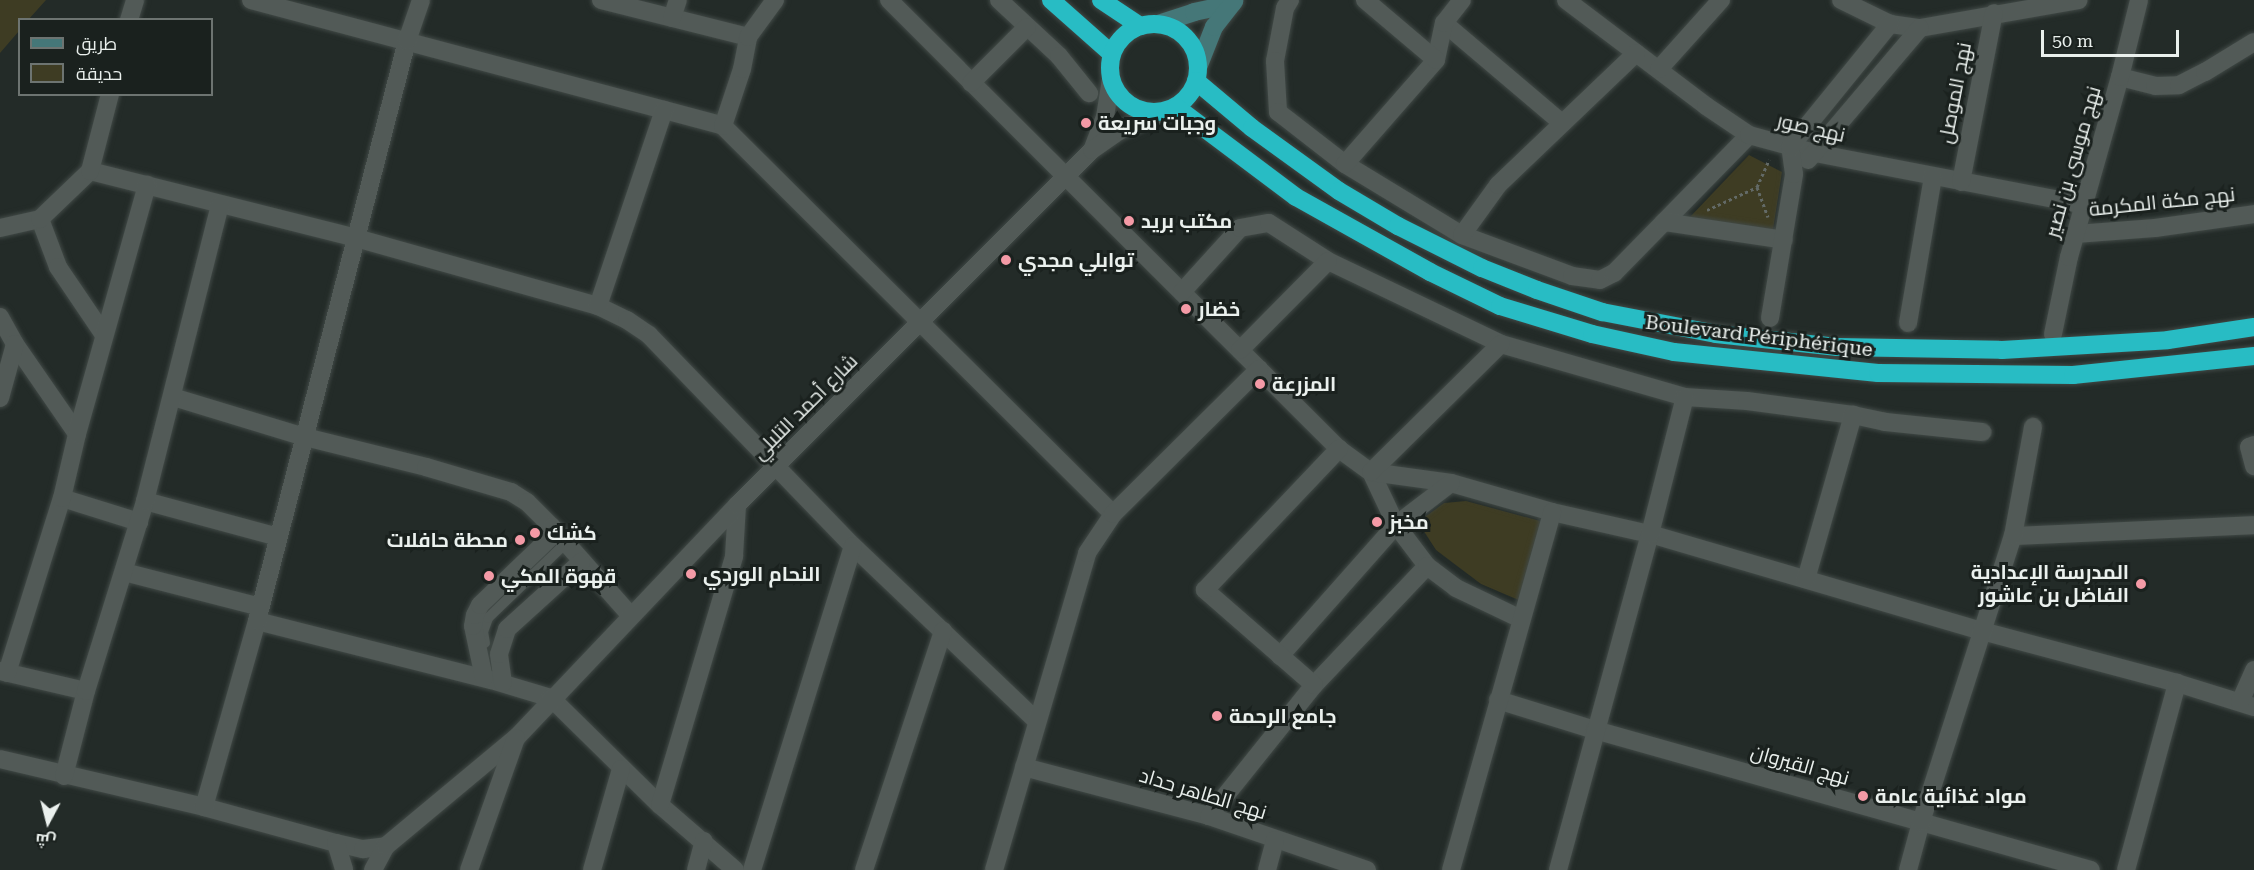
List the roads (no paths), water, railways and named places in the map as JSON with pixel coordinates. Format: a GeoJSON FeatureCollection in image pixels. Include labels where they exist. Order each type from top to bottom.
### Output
{"type":"FeatureCollection","features":[{"type":"Feature","properties":{"kind":"highway"},"geometry":{"type":"LineString","coordinates":[[1051,0],[1112,54]]}},
{"type":"Feature","properties":{"kind":"highway"},"geometry":{"type":"LineString","coordinates":[[1101,0],[1149,25],[1173,28],[1186,37],[1195,50],[1198,73],[1188,96],[1170,109],[1151,112],[1125,101],[1116,91],[1111,78],[1112,54],[1123,37],[1149,25]]}},
{"type":"Feature","properties":{"kind":"highway","name":"Boulevard Périphérique"},"geometry":{"type":"LineString","coordinates":[[1198,73],[1252,128],[1339,191],[1398,226],[1482,268],[1602,312],[1716,334],[1849,347],[2002,350],[2168,340],[2254,327]]}},
{"type":"Feature","properties":{"kind":"highway","name":"Boulevard Périphérique"},"geometry":{"type":"LineString","coordinates":[[1170,109],[1296,196],[1430,272],[1500,306],[1592,334],[1674,352],[1878,373],[2073,375],[2254,356]]}},
{"type":"Feature","properties":{"kind":"street"},"geometry":{"type":"LineString","coordinates":[[130,18],[135,0]]}},
{"type":"Feature","properties":{"kind":"street"},"geometry":{"type":"LineString","coordinates":[[251,0],[723,126],[1113,514]]}},
{"type":"Feature","properties":{"kind":"street"},"geometry":{"type":"LineString","coordinates":[[204,807],[305,437],[407,41],[421,0]]}},
{"type":"Feature","properties":{"kind":"street"},"geometry":{"type":"LineString","coordinates":[[601,0],[748,37]]}},
{"type":"Feature","properties":{"kind":"street"},"geometry":{"type":"LineString","coordinates":[[672,18],[678,0]]}},
{"type":"Feature","properties":{"kind":"street"},"geometry":{"type":"LineString","coordinates":[[723,126],[740,78],[748,37],[775,0]]}},
{"type":"Feature","properties":{"kind":"street"},"geometry":{"type":"LineString","coordinates":[[999,0],[1059,56],[1089,93]]}},
{"type":"Feature","properties":{"kind":"street"},"geometry":{"type":"LineString","coordinates":[[1290,0],[1285,8],[1275,62],[1278,112],[1345,164],[1462,235],[1572,276],[1600,280],[1614,273],[1749,135]]}},
{"type":"Feature","properties":{"kind":"street"},"geometry":{"type":"LineString","coordinates":[[1365,0],[1436,60]]}},
{"type":"Feature","properties":{"kind":"street"},"geometry":{"type":"LineString","coordinates":[[1345,164],[1436,60],[1444,23],[1462,0]]}},
{"type":"Feature","properties":{"kind":"street","name":"نهج صور"},"geometry":{"type":"LineString","coordinates":[[1566,0],[1706,106],[1749,135],[1815,153],[2086,205]]}},
{"type":"Feature","properties":{"kind":"street"},"geometry":{"type":"LineString","coordinates":[[1659,69],[1721,0]]}},
{"type":"Feature","properties":{"kind":"street"},"geometry":{"type":"LineString","coordinates":[[1841,0],[1890,24],[1920,28],[1994,14],[2014,5],[2079,0]]}},
{"type":"Feature","properties":{"kind":"street","name":"نهج موسى بن نصير"},"geometry":{"type":"LineString","coordinates":[[2053,334],[2067,265],[2121,77],[2139,0]]}},
{"type":"Feature","properties":{"kind":"street"},"geometry":{"type":"LineString","coordinates":[[1149,25],[1233,2]]}},
{"type":"Feature","properties":{"kind":"street"},"geometry":{"type":"LineString","coordinates":[[1198,73],[1214,27],[1233,2]]}},
{"type":"Feature","properties":{"kind":"street"},"geometry":{"type":"LineString","coordinates":[[900,3],[971,83],[1339,449],[1371,472],[1451,483],[1551,512],[1650,534],[1982,631],[2177,683],[2247,705],[2254,670]]}},
{"type":"Feature","properties":{"kind":"street","name":"نهج الموصل"},"geometry":{"type":"LineString","coordinates":[[1961,182],[1994,14]]}},
{"type":"Feature","properties":{"kind":"street"},"geometry":{"type":"LineString","coordinates":[[1444,23],[1562,123]]}},
{"type":"Feature","properties":{"kind":"street"},"geometry":{"type":"LineString","coordinates":[[1770,318],[1794,174],[1781,145],[1890,24]]}},
{"type":"Feature","properties":{"kind":"street"},"geometry":{"type":"LineString","coordinates":[[971,83],[1027,27]]}},
{"type":"Feature","properties":{"kind":"street"},"geometry":{"type":"LineString","coordinates":[[1794,174],[1815,153],[1920,28]]}},
{"type":"Feature","properties":{"kind":"street"},"geometry":{"type":"LineString","coordinates":[[2121,77],[2155,86],[2179,85],[2254,42]]}},
{"type":"Feature","properties":{"kind":"street"},"geometry":{"type":"LineString","coordinates":[[1462,235],[1498,185],[1636,53]]}},
{"type":"Feature","properties":{"kind":"street"},"geometry":{"type":"LineString","coordinates":[[1092,150],[1105,117],[1111,78]]}},
{"type":"Feature","properties":{"kind":"street"},"geometry":{"type":"LineString","coordinates":[[0,228],[40,219],[90,171],[109,96]]}},
{"type":"Feature","properties":{"kind":"street","name":"شارع أحمد التليلي"},"geometry":{"type":"LineString","coordinates":[[517,736],[737,505],[778,467],[1065,175],[1092,150],[1121,130],[1170,109]]}},
{"type":"Feature","properties":{"kind":"street"},"geometry":{"type":"LineString","coordinates":[[598,306],[664,110]]}},
{"type":"Feature","properties":{"kind":"street"},"geometry":{"type":"LineString","coordinates":[[90,171],[356,238],[598,306],[627,320],[649,335],[853,546],[1036,720]]}},
{"type":"Feature","properties":{"kind":"street"},"geometry":{"type":"LineString","coordinates":[[1908,323],[1933,177]]}},
{"type":"Feature","properties":{"kind":"street"},"geometry":{"type":"LineString","coordinates":[[86,691],[4,672],[62,498],[76,434],[147,185]]}},
{"type":"Feature","properties":{"kind":"street"},"geometry":{"type":"LineString","coordinates":[[64,776],[86,691],[145,501],[220,204]]}},
{"type":"Feature","properties":{"kind":"street","name":"نهج مكة المكرمة"},"geometry":{"type":"LineString","coordinates":[[2076,234],[2165,227],[2254,214]]}},
{"type":"Feature","properties":{"kind":"street"},"geometry":{"type":"LineString","coordinates":[[40,219],[58,267],[104,335]]}},
{"type":"Feature","properties":{"kind":"street"},"geometry":{"type":"LineString","coordinates":[[1664,222],[1784,240]]}},
{"type":"Feature","properties":{"kind":"street"},"geometry":{"type":"LineString","coordinates":[[1182,292],[1240,228],[1269,223],[1328,261],[1501,344],[1685,397],[1747,401],[1853,415],[1885,422],[1982,432]]}},
{"type":"Feature","properties":{"kind":"street"},"geometry":{"type":"LineString","coordinates":[[1240,350],[1328,261]]}},
{"type":"Feature","properties":{"kind":"street"},"geometry":{"type":"LineString","coordinates":[[0,317],[15,344],[76,434]]}},
{"type":"Feature","properties":{"kind":"street"},"geometry":{"type":"LineString","coordinates":[[0,398],[15,344]]}},
{"type":"Feature","properties":{"kind":"street"},"geometry":{"type":"LineString","coordinates":[[1371,472],[1501,344]]}},
{"type":"Feature","properties":{"kind":"street"},"geometry":{"type":"LineString","coordinates":[[994,870],[1036,720],[1087,553],[1113,514],[1259,369]]}},
{"type":"Feature","properties":{"kind":"street"},"geometry":{"type":"LineString","coordinates":[[172,397],[305,437],[494,485],[527,502],[631,616]]}},
{"type":"Feature","properties":{"kind":"street"},"geometry":{"type":"LineString","coordinates":[[1558,870],[1685,397]]}},
{"type":"Feature","properties":{"kind":"street"},"geometry":{"type":"LineString","coordinates":[[1806,579],[1853,415]]}},
{"type":"Feature","properties":{"kind":"street"},"geometry":{"type":"LineString","coordinates":[[1908,870],[1921,822],[2013,536],[2033,427]]}},
{"type":"Feature","properties":{"kind":"street"},"geometry":{"type":"LineString","coordinates":[[2254,445],[2249,447],[2254,466]]}},
{"type":"Feature","properties":{"kind":"street"},"geometry":{"type":"LineString","coordinates":[[1314,685],[1205,590],[1339,449]]}},
{"type":"Feature","properties":{"kind":"street"},"geometry":{"type":"LineString","coordinates":[[1371,472],[1396,525],[1427,566],[1456,588],[1521,619]]}},
{"type":"Feature","properties":{"kind":"street"},"geometry":{"type":"LineString","coordinates":[[1280,656],[1396,525],[1451,483]]}},
{"type":"Feature","properties":{"kind":"street"},"geometry":{"type":"LineString","coordinates":[[62,498],[139,522]]}},
{"type":"Feature","properties":{"kind":"street"},"geometry":{"type":"LineString","coordinates":[[145,501],[278,537]]}},
{"type":"Feature","properties":{"kind":"street"},"geometry":{"type":"LineString","coordinates":[[660,805],[734,556],[737,505]]}},
{"type":"Feature","properties":{"kind":"street"},"geometry":{"type":"LineString","coordinates":[[1451,870],[1551,512]]}},
{"type":"Feature","properties":{"kind":"street"},"geometry":{"type":"LineString","coordinates":[[2013,536],[2254,525]]}},
{"type":"Feature","properties":{"kind":"street"},"geometry":{"type":"LineString","coordinates":[[493,680],[473,626],[475,615],[480,605],[561,538]]}},
{"type":"Feature","properties":{"kind":"street"},"geometry":{"type":"LineString","coordinates":[[752,870],[853,546]]}},
{"type":"Feature","properties":{"kind":"street"},"geometry":{"type":"LineString","coordinates":[[493,680],[498,654],[507,629],[581,562]]}},
{"type":"Feature","properties":{"kind":"street"},"geometry":{"type":"LineString","coordinates":[[1209,816],[1314,685],[1427,566]]}},
{"type":"Feature","properties":{"kind":"street"},"geometry":{"type":"LineString","coordinates":[[124,572],[258,614],[551,698],[660,805],[735,870]]}},
{"type":"Feature","properties":{"kind":"street"},"geometry":{"type":"LineString","coordinates":[[864,870],[943,631]]}},
{"type":"Feature","properties":{"kind":"street"},"geometry":{"type":"LineString","coordinates":[[2126,870],[2177,683]]}},
{"type":"Feature","properties":{"kind":"street","name":"نهج القيروان"},"geometry":{"type":"LineString","coordinates":[[1498,700],[1596,730],[2091,870]]}},
{"type":"Feature","properties":{"kind":"street"},"geometry":{"type":"LineString","coordinates":[[373,870],[386,846],[517,736]]}},
{"type":"Feature","properties":{"kind":"street"},"geometry":{"type":"LineString","coordinates":[[469,870],[517,736]]}},
{"type":"Feature","properties":{"kind":"street"},"geometry":{"type":"LineString","coordinates":[[0,759],[64,776],[204,807],[336,843],[363,849],[386,846]]}},
{"type":"Feature","properties":{"kind":"street","name":"نهج الطاهر حداد"},"geometry":{"type":"LineString","coordinates":[[1024,767],[1209,816],[1367,870]]}},
{"type":"Feature","properties":{"kind":"street"},"geometry":{"type":"LineString","coordinates":[[592,870],[621,768]]}},
{"type":"Feature","properties":{"kind":"street"},"geometry":{"type":"LineString","coordinates":[[1267,870],[1275,840]]}},
{"type":"Feature","properties":{"kind":"street"},"geometry":{"type":"LineString","coordinates":[[696,870],[704,841]]}},
{"type":"Feature","properties":{"kind":"street"},"geometry":{"type":"LineString","coordinates":[[336,843],[344,870]]}},
{"type":"Feature","properties":{"kind":"place","name":"وجبات سريعة"},"geometry":{"type":"Point","coordinates":[1086,123]}},
{"type":"Feature","properties":{"kind":"place","name":"مكتب بريد"},"geometry":{"type":"Point","coordinates":[1129,221]}},
{"type":"Feature","properties":{"kind":"place","name":"توابلي مجدي"},"geometry":{"type":"Point","coordinates":[1006,260]}},
{"type":"Feature","properties":{"kind":"place","name":"خضار"},"geometry":{"type":"Point","coordinates":[1186,309]}},
{"type":"Feature","properties":{"kind":"place","name":"المزرعة"},"geometry":{"type":"Point","coordinates":[1260,384]}},
{"type":"Feature","properties":{"kind":"place","name":"مخبز"},"geometry":{"type":"Point","coordinates":[1377,522]}},
{"type":"Feature","properties":{"kind":"place","name":"كشك"},"geometry":{"type":"Point","coordinates":[535,533]}},
{"type":"Feature","properties":{"kind":"place","name":"محطة حافلات"},"geometry":{"type":"Point","coordinates":[520,540]}},
{"type":"Feature","properties":{"kind":"place","name":"النحام الوردي"},"geometry":{"type":"Point","coordinates":[691,574]}},
{"type":"Feature","properties":{"kind":"place","name":"قهوة المكي"},"geometry":{"type":"Point","coordinates":[489,576]}},
{"type":"Feature","properties":{"kind":"place","name":"المدرسة الإعدادية الفاضل بن عاشور"},"geometry":{"type":"Point","coordinates":[2141,584]}},
{"type":"Feature","properties":{"kind":"place","name":"جامع الرحمة"},"geometry":{"type":"Point","coordinates":[1217,716]}},
{"type":"Feature","properties":{"kind":"place","name":"مواد غذائية عامة"},"geometry":{"type":"Point","coordinates":[1863,796]}}]}
